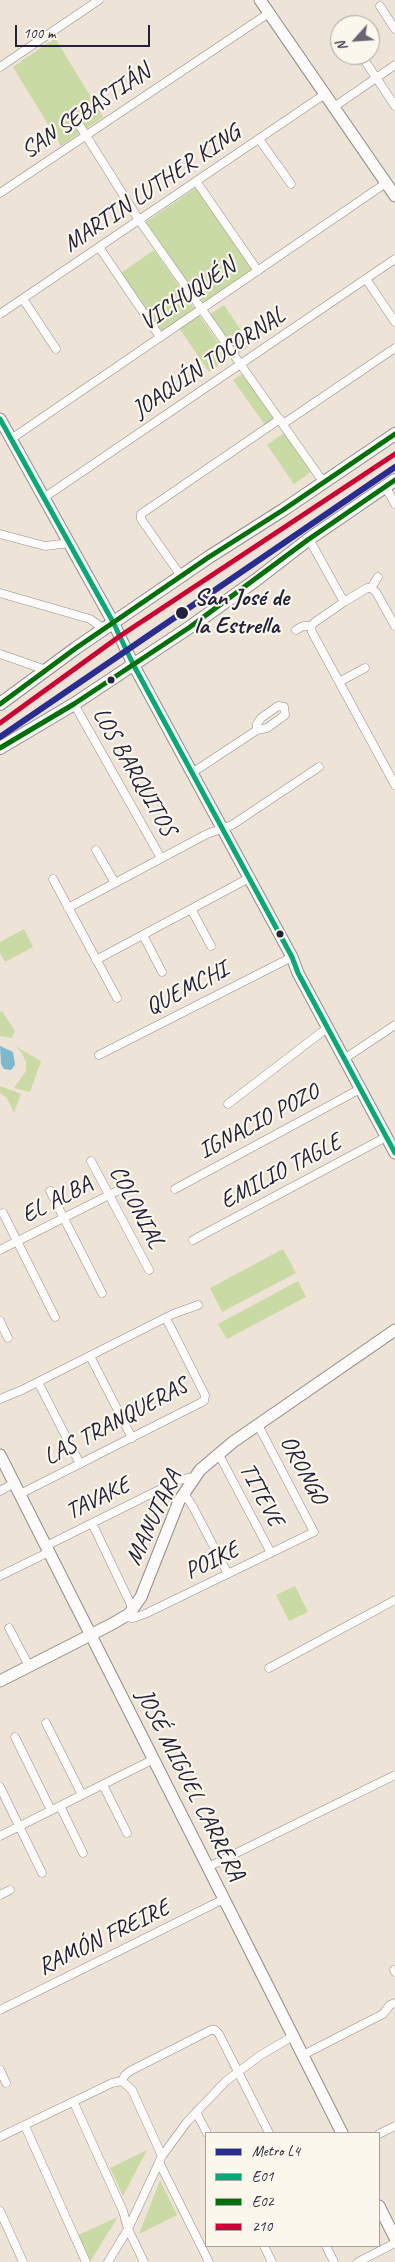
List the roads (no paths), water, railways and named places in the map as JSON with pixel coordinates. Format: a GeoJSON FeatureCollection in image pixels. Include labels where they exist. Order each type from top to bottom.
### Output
{"type":"FeatureCollection","features":[{"type":"Feature","properties":{"kind":"main road"},"geometry":{"type":"LineString","coordinates":[[260,0],[395,196]]}},
{"type":"Feature","properties":{"kind":"main road"},"geometry":{"type":"LineString","coordinates":[[2,426],[45,497],[70,543],[109,626],[133,664],[250,878],[292,956],[298,974],[327,1028],[347,1057],[360,1089],[391,1138]]}},
{"type":"Feature","properties":{"kind":"main road"},"geometry":{"type":"LineString","coordinates":[[0,704],[181,576],[324,483],[395,434]]}},
{"type":"Feature","properties":{"kind":"main road"},"geometry":{"type":"LineString","coordinates":[[0,748],[74,704],[133,664],[249,585],[309,539],[390,483]]}},
{"type":"Feature","properties":{"kind":"main road"},"geometry":{"type":"LineString","coordinates":[[292,956],[304,969],[347,1057],[391,1138],[395,1153]]}},
{"type":"Feature","properties":{"kind":"main road","name":"MANUTARA"},"geometry":{"type":"LineString","coordinates":[[0,1681],[124,1617],[133,1609],[141,1597],[184,1493],[194,1477],[218,1453],[395,1330]]}},
{"type":"Feature","properties":{"kind":"main road","name":"JOSÉ MIGUEL CARRERA"},"geometry":{"type":"LineString","coordinates":[[0,1455],[342,2132]]}},
{"type":"Feature","properties":{"kind":"main road"},"geometry":{"type":"LineString","coordinates":[[380,2208],[395,2238]]}},
{"type":"Feature","properties":{"kind":"street"},"geometry":{"type":"LineString","coordinates":[[0,67],[99,0]]}},
{"type":"Feature","properties":{"kind":"street"},"geometry":{"type":"LineString","coordinates":[[380,6],[395,29]]}},
{"type":"Feature","properties":{"kind":"street","name":"SAN SEBASTIÁN"},"geometry":{"type":"LineString","coordinates":[[0,193],[269,13]]}},
{"type":"Feature","properties":{"kind":"street"},"geometry":{"type":"LineString","coordinates":[[368,65],[395,106]]}},
{"type":"Feature","properties":{"kind":"street"},"geometry":{"type":"LineString","coordinates":[[334,107],[395,65]]}},
{"type":"Feature","properties":{"kind":"street","name":"MARTIN LUTHER KING"},"geometry":{"type":"LineString","coordinates":[[0,314],[325,94]]}},
{"type":"Feature","properties":{"kind":"street"},"geometry":{"type":"LineString","coordinates":[[75,118],[139,220],[324,483]]}},
{"type":"Feature","properties":{"kind":"street"},"geometry":{"type":"LineString","coordinates":[[259,139],[291,184]]}},
{"type":"Feature","properties":{"kind":"street"},"geometry":{"type":"LineString","coordinates":[[196,181],[258,271]]}},
{"type":"Feature","properties":{"kind":"street","name":"VICHUQUÉN"},"geometry":{"type":"LineString","coordinates":[[11,439],[386,183]]}},
{"type":"Feature","properties":{"kind":"street"},"geometry":{"type":"LineString","coordinates":[[98,247],[160,337]]}},
{"type":"Feature","properties":{"kind":"street","name":"JOAQUÍN TOCORNAL"},"geometry":{"type":"LineString","coordinates":[[45,497],[395,259]]}},
{"type":"Feature","properties":{"kind":"street"},"geometry":{"type":"LineString","coordinates":[[366,279],[395,322]]}},
{"type":"Feature","properties":{"kind":"street"},"geometry":{"type":"LineString","coordinates":[[23,299],[56,349]]}},
{"type":"Feature","properties":{"kind":"street"},"geometry":{"type":"LineString","coordinates":[[181,576],[140,515],[395,348]]}},
{"type":"Feature","properties":{"kind":"street"},"geometry":{"type":"LineString","coordinates":[[390,483],[395,504]]}},
{"type":"Feature","properties":{"kind":"street"},"geometry":{"type":"LineString","coordinates":[[0,534],[44,546],[70,543]]}},
{"type":"Feature","properties":{"kind":"street"},"geometry":{"type":"LineString","coordinates":[[309,539],[344,602]]}},
{"type":"Feature","properties":{"kind":"street"},"geometry":{"type":"LineString","coordinates":[[378,577],[371,588],[367,588],[344,602],[311,626],[312,632],[339,682],[392,772],[395,785]]}},
{"type":"Feature","properties":{"kind":"street"},"geometry":{"type":"LineString","coordinates":[[371,588],[376,592],[395,626]]}},
{"type":"Feature","properties":{"kind":"street"},"geometry":{"type":"LineString","coordinates":[[0,593],[109,626]]}},
{"type":"Feature","properties":{"kind":"street"},"geometry":{"type":"LineString","coordinates":[[296,630],[303,626],[311,626]]}},
{"type":"Feature","properties":{"kind":"street"},"geometry":{"type":"LineString","coordinates":[[0,654],[46,670]]}},
{"type":"Feature","properties":{"kind":"street"},"geometry":{"type":"LineString","coordinates":[[339,682],[365,668]]}},
{"type":"Feature","properties":{"kind":"street","name":"LOS BARQUITOS"},"geometry":{"type":"LineString","coordinates":[[74,704],[161,858]]}},
{"type":"Feature","properties":{"kind":"street"},"geometry":{"type":"LineString","coordinates":[[192,772],[257,730]]}},
{"type":"Feature","properties":{"kind":"street"},"geometry":{"type":"LineString","coordinates":[[68,908],[207,834],[232,825],[319,767]]}},
{"type":"Feature","properties":{"kind":"street"},"geometry":{"type":"LineString","coordinates":[[96,850],[115,883]]}},
{"type":"Feature","properties":{"kind":"street"},"geometry":{"type":"LineString","coordinates":[[96,960],[250,878]]}},
{"type":"Feature","properties":{"kind":"street"},"geometry":{"type":"LineString","coordinates":[[53,879],[117,998]]}},
{"type":"Feature","properties":{"kind":"street"},"geometry":{"type":"LineString","coordinates":[[191,909],[211,946]]}},
{"type":"Feature","properties":{"kind":"street"},"geometry":{"type":"LineString","coordinates":[[143,935],[162,972]]}},
{"type":"Feature","properties":{"kind":"street","name":"QUEMCHI"},"geometry":{"type":"LineString","coordinates":[[99,1055],[292,956]]}},
{"type":"Feature","properties":{"kind":"street"},"geometry":{"type":"LineString","coordinates":[[347,1057],[395,1026]]}},
{"type":"Feature","properties":{"kind":"street"},"geometry":{"type":"LineString","coordinates":[[228,1104],[327,1028]]}},
{"type":"Feature","properties":{"kind":"street","name":"IGNACIO POZO"},"geometry":{"type":"LineString","coordinates":[[175,1188],[360,1089]]}},
{"type":"Feature","properties":{"kind":"street","name":"EMILIO TAGLE"},"geometry":{"type":"LineString","coordinates":[[193,1240],[391,1138]]}},
{"type":"Feature","properties":{"kind":"street","name":"COLONIAL"},"geometry":{"type":"LineString","coordinates":[[91,1160],[149,1270]]}},
{"type":"Feature","properties":{"kind":"street","name":"EL ALBA"},"geometry":{"type":"LineString","coordinates":[[0,1250],[132,1184]]}},
{"type":"Feature","properties":{"kind":"street"},"geometry":{"type":"LineString","coordinates":[[50,1191],[102,1293]]}},
{"type":"Feature","properties":{"kind":"street"},"geometry":{"type":"LineString","coordinates":[[3,1213],[56,1317]]}},
{"type":"Feature","properties":{"kind":"street"},"geometry":{"type":"LineString","coordinates":[[0,1399],[166,1318],[198,1305]]}},
{"type":"Feature","properties":{"kind":"street","name":"LAS TRANQUERAS"},"geometry":{"type":"LineString","coordinates":[[20,1494],[201,1403],[205,1399],[166,1318]]}},
{"type":"Feature","properties":{"kind":"street"},"geometry":{"type":"LineString","coordinates":[[0,1321],[8,1338]]}},
{"type":"Feature","properties":{"kind":"street"},"geometry":{"type":"LineString","coordinates":[[90,1356],[132,1438]]}},
{"type":"Feature","properties":{"kind":"street"},"geometry":{"type":"LineString","coordinates":[[38,1382],[80,1464]]}},
{"type":"Feature","properties":{"kind":"street","name":"ORONGO"},"geometry":{"type":"LineString","coordinates":[[258,1424],[314,1532]]}},
{"type":"Feature","properties":{"kind":"street","name":"TITEVE"},"geometry":{"type":"LineString","coordinates":[[218,1453],[271,1553]]}},
{"type":"Feature","properties":{"kind":"street","name":"TAVAKE"},"geometry":{"type":"LineString","coordinates":[[0,1576],[92,1523],[179,1480],[194,1477]]}},
{"type":"Feature","properties":{"kind":"street"},"geometry":{"type":"LineString","coordinates":[[0,1490],[14,1483]]}},
{"type":"Feature","properties":{"kind":"street"},"geometry":{"type":"LineString","coordinates":[[184,1493],[228,1574]]}},
{"type":"Feature","properties":{"kind":"street"},"geometry":{"type":"LineString","coordinates":[[92,1523],[133,1609]]}},
{"type":"Feature","properties":{"kind":"street","name":"POIKE"},"geometry":{"type":"LineString","coordinates":[[124,1617],[133,1618],[145,1614],[314,1532]]}},
{"type":"Feature","properties":{"kind":"street"},"geometry":{"type":"LineString","coordinates":[[269,1668],[395,1600]]}},
{"type":"Feature","properties":{"kind":"street"},"geometry":{"type":"LineString","coordinates":[[9,1628],[29,1666]]}},
{"type":"Feature","properties":{"kind":"street"},"geometry":{"type":"LineString","coordinates":[[46,1723],[82,1795]]}},
{"type":"Feature","properties":{"kind":"street"},"geometry":{"type":"LineString","coordinates":[[15,1737],[51,1810]]}},
{"type":"Feature","properties":{"kind":"street"},"geometry":{"type":"LineString","coordinates":[[0,1836],[154,1760]]}},
{"type":"Feature","properties":{"kind":"street"},"geometry":{"type":"LineString","coordinates":[[208,1867],[395,1775]]}},
{"type":"Feature","properties":{"kind":"street"},"geometry":{"type":"LineString","coordinates":[[103,1785],[127,1833]]}},
{"type":"Feature","properties":{"kind":"street"},"geometry":{"type":"LineString","coordinates":[[0,1788],[42,1873]]}},
{"type":"Feature","properties":{"kind":"street"},"geometry":{"type":"LineString","coordinates":[[60,1806],[83,1853]]}},
{"type":"Feature","properties":{"kind":"street"},"geometry":{"type":"LineString","coordinates":[[0,1895],[10,1890]]}},
{"type":"Feature","properties":{"kind":"street","name":"RAMÓN FREIRE"},"geometry":{"type":"LineString","coordinates":[[0,2010],[224,1899]]}},
{"type":"Feature","properties":{"kind":"street"},"geometry":{"type":"LineString","coordinates":[[303,2055],[383,2014],[390,2005],[395,2003]]}},
{"type":"Feature","properties":{"kind":"street"},"geometry":{"type":"LineString","coordinates":[[0,2137],[74,2103],[112,2083],[122,2081],[130,2071],[211,2030],[215,2030],[219,2034],[268,2132]]}},
{"type":"Feature","properties":{"kind":"street"},"geometry":{"type":"LineString","coordinates":[[108,2262],[128,2229],[161,2159],[196,2112],[238,2072],[293,2036]]}},
{"type":"Feature","properties":{"kind":"street"},"geometry":{"type":"LineString","coordinates":[[0,2070],[6,2083]]}},
{"type":"Feature","properties":{"kind":"street"},"geometry":{"type":"LineString","coordinates":[[122,2081],[132,2090],[161,2159],[210,2262]]}},
{"type":"Feature","properties":{"kind":"street"},"geometry":{"type":"LineString","coordinates":[[74,2103],[144,2262]]}},
{"type":"Feature","properties":{"kind":"street"},"geometry":{"type":"LineString","coordinates":[[196,2112],[206,2132]]}},
{"type":"Feature","properties":{"kind":"street"},"geometry":{"type":"LineString","coordinates":[[25,2126],[86,2262]]}},
{"type":"Feature","properties":{"kind":"street"},"geometry":{"type":"LineString","coordinates":[[380,2134],[395,2126]]}},
{"type":"Feature","properties":{"kind":"street"},"geometry":{"type":"LineString","coordinates":[[0,2211],[23,2262]]}},
{"type":"Feature","properties":{"kind":"street"},"geometry":{"type":"LineString","coordinates":[[358,2262],[395,2244]]}},
{"type":"Feature","properties":{"kind":"street"},"geometry":{"type":"LineString","coordinates":[[264,2247],[272,2262]]}},
{"type":"Feature","properties":{"kind":"street"},"geometry":{"type":"LineString","coordinates":[[326,2247],[334,2262]]}},
{"type":"Feature","properties":{"kind":"water"},"geometry":{"type":"Polygon","coordinates":[[[0,1046],[13,1052],[15,1065],[11,1070],[4,1069],[1,1064],[0,1046]]]}},
{"type":"Feature","properties":{"kind":"metro line","name":"L4"},"geometry":{"type":"LineString","coordinates":[[0,737],[395,467]]}},
{"type":"Feature","properties":{"kind":"place","name":"San José de la Estrella"},"geometry":{"type":"Point","coordinates":[182,613]}}]}
